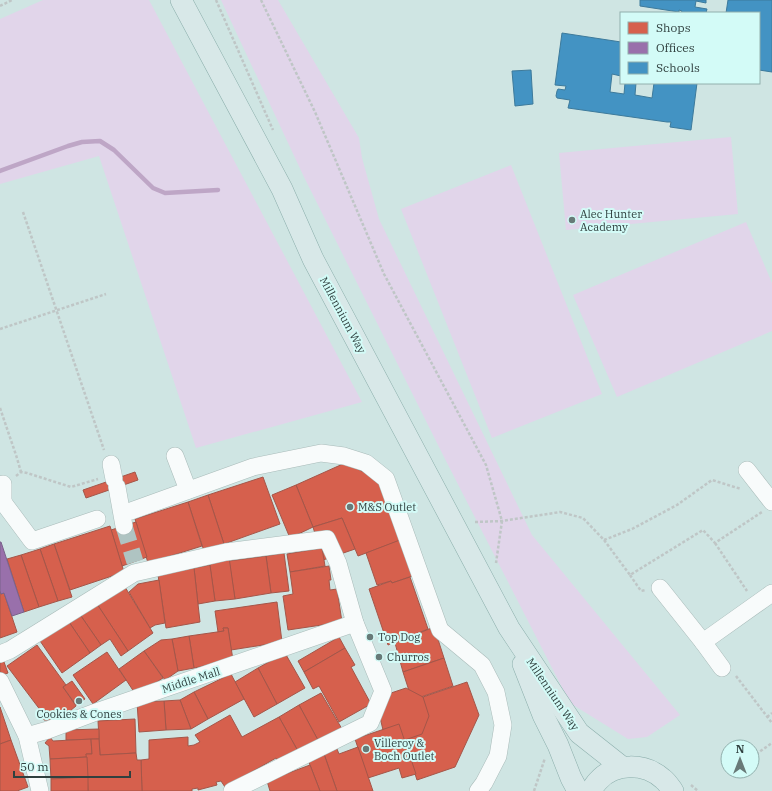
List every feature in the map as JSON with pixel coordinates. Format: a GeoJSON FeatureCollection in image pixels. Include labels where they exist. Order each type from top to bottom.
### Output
{"type":"FeatureCollection","features":[{"type":"Feature","properties":{"kind":"main road","name":"Millennium Way"},"geometry":{"type":"LineString","coordinates":[[181,0],[282,189],[313,259],[509,628],[579,733],[622,767]]}},
{"type":"Feature","properties":{"kind":"main road","name":"Millennium Way"},"geometry":{"type":"LineString","coordinates":[[509,628],[543,715],[558,745],[570,778],[578,791]]}},
{"type":"Feature","properties":{"kind":"main road"},"geometry":{"type":"LineString","coordinates":[[590,791],[598,780],[609,772],[622,767],[637,767],[652,771],[664,779],[673,791]]}},
{"type":"Feature","properties":{"kind":"street"},"geometry":{"type":"LineString","coordinates":[[131,510],[252,467],[321,453],[344,456],[366,463],[386,479],[440,630],[482,665],[496,692],[503,725],[498,756],[484,783],[478,791]]}},
{"type":"Feature","properties":{"kind":"street"},"geometry":{"type":"LineString","coordinates":[[175,456],[188,490]]}},
{"type":"Feature","properties":{"kind":"street"},"geometry":{"type":"LineString","coordinates":[[747,470],[770,502]]}},
{"type":"Feature","properties":{"kind":"street"},"geometry":{"type":"LineString","coordinates":[[114,476],[124,526]]}},
{"type":"Feature","properties":{"kind":"street"},"geometry":{"type":"LineString","coordinates":[[3,484],[1,502],[32,541],[97,519]]}},
{"type":"Feature","properties":{"kind":"street"},"geometry":{"type":"LineString","coordinates":[[0,654],[10,650],[134,573],[137,567],[226,552],[327,539],[338,563],[355,623],[383,690],[370,723],[232,791]]}},
{"type":"Feature","properties":{"kind":"street"},"geometry":{"type":"LineString","coordinates":[[660,588],[722,668]]}},
{"type":"Feature","properties":{"kind":"street"},"geometry":{"type":"LineString","coordinates":[[703,642],[772,593]]}},
{"type":"Feature","properties":{"kind":"street","name":"Middle Mall"},"geometry":{"type":"LineString","coordinates":[[27,736],[355,623]]}},
{"type":"Feature","properties":{"kind":"street"},"geometry":{"type":"LineString","coordinates":[[0,681],[27,736],[40,791]]}},
{"type":"Feature","properties":{"kind":"path"},"geometry":{"type":"LineString","coordinates":[[0,6],[12,0]]}},
{"type":"Feature","properties":{"kind":"path"},"geometry":{"type":"LineString","coordinates":[[261,0],[314,112],[384,274],[486,466],[502,521],[496,564]]}},
{"type":"Feature","properties":{"kind":"path"},"geometry":{"type":"LineString","coordinates":[[3,484],[21,472],[71,487],[114,476],[23,212]]}},
{"type":"Feature","properties":{"kind":"path"},"geometry":{"type":"LineString","coordinates":[[0,329],[106,294]]}},
{"type":"Feature","properties":{"kind":"path"},"geometry":{"type":"LineString","coordinates":[[0,408],[21,472]]}},
{"type":"Feature","properties":{"kind":"path"},"geometry":{"type":"LineString","coordinates":[[604,540],[632,528],[676,505],[712,480],[770,502],[763,512],[715,544]]}},
{"type":"Feature","properties":{"kind":"path"},"geometry":{"type":"LineString","coordinates":[[475,522],[502,521],[560,512],[583,518],[604,540],[630,575],[703,530],[715,544],[756,604]]}},
{"type":"Feature","properties":{"kind":"path"},"geometry":{"type":"LineString","coordinates":[[722,668],[736,676],[772,724]]}},
{"type":"Feature","properties":{"kind":"path"},"geometry":{"type":"LineString","coordinates":[[767,716],[772,713]]}},
{"type":"Feature","properties":{"kind":"path"},"geometry":{"type":"LineString","coordinates":[[760,751],[772,743]]}},
{"type":"Feature","properties":{"kind":"path"},"geometry":{"type":"LineString","coordinates":[[534,791],[544,759],[558,745]]}},
{"type":"Feature","properties":{"kind":"shaded area"},"geometry":{"type":"Polygon","coordinates":[[[43,0],[149,0],[362,402],[196,448],[99,156],[0,184],[0,19],[43,0]]]}},
{"type":"Feature","properties":{"kind":"shaded area"},"geometry":{"type":"Polygon","coordinates":[[[221,0],[278,0],[359,138],[362,158],[379,219],[532,535],[680,715],[647,737],[628,739],[570,703],[444,457],[304,177],[221,0]]]}},
{"type":"Feature","properties":{"kind":"shaded area"},"geometry":{"type":"Polygon","coordinates":[[[731,137],[738,214],[566,230],[559,153],[731,137]]]}},
{"type":"Feature","properties":{"kind":"shaded area"},"geometry":{"type":"Polygon","coordinates":[[[511,165],[602,394],[492,438],[401,209],[511,165]]]}},
{"type":"Feature","properties":{"kind":"shaded area"},"geometry":{"type":"Polygon","coordinates":[[[746,222],[772,283],[772,331],[617,397],[573,295],[746,222]]]}},
{"type":"Feature","properties":{"kind":"building: Shops"},"geometry":{"type":"Polygon","coordinates":[[[345,463],[382,481],[401,540],[358,556],[342,518],[313,527],[296,485],[345,463]]]}},
{"type":"Feature","properties":{"kind":"building: Shops"},"geometry":{"type":"Polygon","coordinates":[[[135,472],[138,480],[86,498],[83,490],[135,472]]]}},
{"type":"Feature","properties":{"kind":"building: Shops"},"geometry":{"type":"Polygon","coordinates":[[[263,477],[280,524],[224,544],[208,495],[263,477]]]}},
{"type":"Feature","properties":{"kind":"building: Shops"},"geometry":{"type":"Polygon","coordinates":[[[296,485],[313,527],[290,538],[272,495],[296,485]]]}},
{"type":"Feature","properties":{"kind":"building: Shops"},"geometry":{"type":"Polygon","coordinates":[[[208,495],[224,544],[204,551],[188,502],[208,495]]]}},
{"type":"Feature","properties":{"kind":"building: Shops"},"geometry":{"type":"Polygon","coordinates":[[[188,502],[202,546],[148,563],[135,519],[188,502]]]}},
{"type":"Feature","properties":{"kind":"building: Shops"},"geometry":{"type":"Polygon","coordinates":[[[342,518],[355,549],[323,560],[313,527],[342,518]]]}},
{"type":"Feature","properties":{"kind":"building: Shops"},"geometry":{"type":"Polygon","coordinates":[[[136,522],[147,557],[122,566],[111,530],[136,522]]]}},
{"type":"Feature","properties":{"kind":"building: Shops"},"geometry":{"type":"Polygon","coordinates":[[[110,526],[124,572],[70,590],[54,544],[110,526]]]}},
{"type":"Feature","properties":{"kind":"building: Shops"},"geometry":{"type":"Polygon","coordinates":[[[405,538],[418,574],[392,583],[391,581],[377,585],[366,553],[405,538]]]}},
{"type":"Feature","properties":{"kind":"building: Shops"},"geometry":{"type":"Polygon","coordinates":[[[54,544],[72,597],[58,601],[40,549],[54,544]]]}},
{"type":"Feature","properties":{"kind":"building: Shops"},"geometry":{"type":"Polygon","coordinates":[[[322,548],[325,566],[290,572],[287,554],[322,548]]]}},
{"type":"Feature","properties":{"kind":"building: Shops"},"geometry":{"type":"Polygon","coordinates":[[[40,549],[58,601],[39,607],[21,555],[40,549]]]}},
{"type":"Feature","properties":{"kind":"building: Shops"},"geometry":{"type":"Polygon","coordinates":[[[284,553],[289,591],[271,593],[266,556],[284,553]]]}},
{"type":"Feature","properties":{"kind":"building: Shops"},"geometry":{"type":"Polygon","coordinates":[[[21,555],[39,607],[24,612],[7,559],[21,555]]]}},
{"type":"Feature","properties":{"kind":"building: Shops"},"geometry":{"type":"Polygon","coordinates":[[[266,556],[271,593],[235,599],[229,561],[266,556]]]}},
{"type":"Feature","properties":{"kind":"building: Shops"},"geometry":{"type":"Polygon","coordinates":[[[229,557],[235,599],[215,601],[209,560],[229,557]]]}},
{"type":"Feature","properties":{"kind":"building: Shops"},"geometry":{"type":"Polygon","coordinates":[[[210,565],[215,601],[198,604],[194,568],[210,565]]]}},
{"type":"Feature","properties":{"kind":"building: Shops"},"geometry":{"type":"Polygon","coordinates":[[[329,566],[331,580],[329,580],[330,590],[337,589],[342,622],[288,630],[283,596],[293,594],[290,572],[329,566]]]}},
{"type":"Feature","properties":{"kind":"building: Shops"},"geometry":{"type":"Polygon","coordinates":[[[194,568],[200,622],[166,628],[158,575],[194,568]]]}},
{"type":"Feature","properties":{"kind":"building: Shops"},"geometry":{"type":"Polygon","coordinates":[[[410,577],[428,629],[388,645],[369,589],[391,581],[392,583],[410,577]]]}},
{"type":"Feature","properties":{"kind":"building: Shops"},"geometry":{"type":"Polygon","coordinates":[[[159,580],[165,623],[155,625],[150,628],[129,592],[138,584],[159,580]]]}},
{"type":"Feature","properties":{"kind":"building: Shops"},"geometry":{"type":"Polygon","coordinates":[[[125,587],[153,633],[128,651],[97,604],[125,587]]]}},
{"type":"Feature","properties":{"kind":"building: Shops"},"geometry":{"type":"Polygon","coordinates":[[[0,591],[1,594],[4,593],[17,632],[0,638],[0,591]]]}},
{"type":"Feature","properties":{"kind":"building: Shops"},"geometry":{"type":"Polygon","coordinates":[[[277,602],[282,642],[231,650],[228,628],[223,628],[224,631],[218,632],[215,611],[277,602]]]}},
{"type":"Feature","properties":{"kind":"building: Shops"},"geometry":{"type":"Polygon","coordinates":[[[97,604],[128,651],[121,656],[110,639],[101,645],[81,616],[97,604]]]}},
{"type":"Feature","properties":{"kind":"building: Shops"},"geometry":{"type":"Polygon","coordinates":[[[81,616],[101,645],[90,653],[67,619],[81,616]]]}},
{"type":"Feature","properties":{"kind":"building: Shops"},"geometry":{"type":"Polygon","coordinates":[[[67,619],[90,653],[62,673],[38,638],[67,619]]]}},
{"type":"Feature","properties":{"kind":"building: Shops"},"geometry":{"type":"Polygon","coordinates":[[[434,627],[444,658],[403,672],[395,643],[434,627]]]}},
{"type":"Feature","properties":{"kind":"building: Shops"},"geometry":{"type":"Polygon","coordinates":[[[223,628],[228,628],[233,660],[194,668],[189,636],[224,631],[223,628]]]}},
{"type":"Feature","properties":{"kind":"building: Shops"},"geometry":{"type":"Polygon","coordinates":[[[189,636],[194,668],[178,671],[172,639],[189,636]]]}},
{"type":"Feature","properties":{"kind":"building: Shops"},"geometry":{"type":"Polygon","coordinates":[[[339,637],[345,648],[304,672],[298,661],[339,637]]]}},
{"type":"Feature","properties":{"kind":"building: Shops"},"geometry":{"type":"Polygon","coordinates":[[[172,639],[178,671],[165,680],[144,651],[161,640],[172,639]]]}},
{"type":"Feature","properties":{"kind":"building: Shops"},"geometry":{"type":"Polygon","coordinates":[[[37,645],[66,685],[63,687],[76,706],[59,720],[53,714],[53,720],[44,720],[44,715],[7,666],[37,645]]]}},
{"type":"Feature","properties":{"kind":"building: Shops"},"geometry":{"type":"Polygon","coordinates":[[[345,648],[355,665],[351,667],[371,704],[339,722],[319,686],[313,689],[304,672],[345,648]]]}},
{"type":"Feature","properties":{"kind":"building: Shops"},"geometry":{"type":"Polygon","coordinates":[[[0,651],[8,673],[0,676],[0,651]]]}},
{"type":"Feature","properties":{"kind":"building: Shops"},"geometry":{"type":"Polygon","coordinates":[[[144,651],[163,678],[136,695],[119,669],[144,651]]]}},
{"type":"Feature","properties":{"kind":"building: Shops"},"geometry":{"type":"Polygon","coordinates":[[[107,652],[126,680],[93,704],[73,675],[107,652]]]}},
{"type":"Feature","properties":{"kind":"building: Shops"},"geometry":{"type":"Polygon","coordinates":[[[285,653],[305,688],[277,704],[258,668],[285,653]]]}},
{"type":"Feature","properties":{"kind":"building: Shops"},"geometry":{"type":"Polygon","coordinates":[[[444,658],[453,686],[412,700],[403,672],[444,658]]]}},
{"type":"Feature","properties":{"kind":"building: Shops"},"geometry":{"type":"Polygon","coordinates":[[[258,668],[277,704],[254,717],[235,682],[258,668]]]}},
{"type":"Feature","properties":{"kind":"building: Shops"},"geometry":{"type":"Polygon","coordinates":[[[231,674],[244,699],[208,719],[194,692],[231,674]]]}},
{"type":"Feature","properties":{"kind":"building: Shops"},"geometry":{"type":"Polygon","coordinates":[[[72,681],[85,699],[76,705],[63,687],[72,681]]]}},
{"type":"Feature","properties":{"kind":"building: Shops"},"geometry":{"type":"Polygon","coordinates":[[[467,682],[479,715],[455,767],[417,780],[403,736],[420,730],[425,716],[423,697],[467,682]]]}},
{"type":"Feature","properties":{"kind":"building: Shops"},"geometry":{"type":"Polygon","coordinates":[[[406,688],[423,697],[429,716],[422,734],[402,741],[383,730],[379,713],[388,694],[406,688]]]}},
{"type":"Feature","properties":{"kind":"building: Shops"},"geometry":{"type":"Polygon","coordinates":[[[194,692],[208,719],[191,729],[180,700],[194,692]]]}},
{"type":"Feature","properties":{"kind":"building: Shops"},"geometry":{"type":"Polygon","coordinates":[[[321,693],[342,729],[319,742],[299,705],[321,693]]]}},
{"type":"Feature","properties":{"kind":"building: Shops"},"geometry":{"type":"Polygon","coordinates":[[[180,700],[191,729],[166,730],[164,701],[180,700]]]}},
{"type":"Feature","properties":{"kind":"building: Shops"},"geometry":{"type":"Polygon","coordinates":[[[164,701],[166,730],[139,732],[137,702],[164,701]]]}},
{"type":"Feature","properties":{"kind":"building: Shops"},"geometry":{"type":"Polygon","coordinates":[[[299,705],[319,742],[299,753],[279,717],[299,705]]]}},
{"type":"Feature","properties":{"kind":"building: Shops"},"geometry":{"type":"Polygon","coordinates":[[[0,707],[11,740],[0,744],[0,707]]]}},
{"type":"Feature","properties":{"kind":"building: Shops"},"geometry":{"type":"Polygon","coordinates":[[[230,715],[242,737],[279,717],[299,753],[279,763],[276,758],[225,787],[221,781],[216,782],[217,785],[198,790],[198,788],[192,789],[192,791],[142,791],[141,760],[149,759],[149,740],[188,737],[188,746],[194,745],[200,742],[195,735],[230,715]]]}},
{"type":"Feature","properties":{"kind":"building: Shops"},"geometry":{"type":"Polygon","coordinates":[[[135,719],[136,753],[100,755],[98,721],[135,719]]]}},
{"type":"Feature","properties":{"kind":"building: Shops"},"geometry":{"type":"Polygon","coordinates":[[[399,724],[416,774],[402,778],[399,768],[368,778],[355,739],[399,724]]]}},
{"type":"Feature","properties":{"kind":"building: Shops"},"geometry":{"type":"Polygon","coordinates":[[[99,729],[99,739],[66,740],[66,730],[99,729]]]}},
{"type":"Feature","properties":{"kind":"building: Shops"},"geometry":{"type":"Polygon","coordinates":[[[50,737],[53,741],[91,739],[92,754],[86,754],[87,757],[50,759],[49,746],[45,743],[50,737]]]}},
{"type":"Feature","properties":{"kind":"building: Shops"},"geometry":{"type":"Polygon","coordinates":[[[91,739],[99,739],[100,755],[136,753],[137,760],[141,760],[142,791],[88,791],[86,754],[92,754],[91,739]]]}},
{"type":"Feature","properties":{"kind":"building: Shops"},"geometry":{"type":"Polygon","coordinates":[[[11,740],[28,787],[17,791],[0,791],[0,744],[11,740]]]}},
{"type":"Feature","properties":{"kind":"building: Shops"},"geometry":{"type":"Polygon","coordinates":[[[358,747],[373,791],[337,791],[324,754],[337,749],[339,754],[358,747]]]}},
{"type":"Feature","properties":{"kind":"building: Shops"},"geometry":{"type":"Polygon","coordinates":[[[324,754],[337,791],[320,791],[308,760],[324,754]]]}},
{"type":"Feature","properties":{"kind":"building: Shops"},"geometry":{"type":"Polygon","coordinates":[[[87,757],[88,777],[51,779],[50,759],[87,757]]]}},
{"type":"Feature","properties":{"kind":"building: Shops"},"geometry":{"type":"Polygon","coordinates":[[[310,765],[320,791],[270,791],[267,781],[310,765]]]}},
{"type":"Feature","properties":{"kind":"building: Shops"},"geometry":{"type":"Polygon","coordinates":[[[88,777],[88,791],[51,791],[51,779],[88,777]]]}},
{"type":"Feature","properties":{"kind":"building: Offices"},"geometry":{"type":"Polygon","coordinates":[[[0,542],[24,612],[12,616],[4,593],[1,594],[0,591],[0,542]]]}},
{"type":"Feature","properties":{"kind":"building: Schools"},"geometry":{"type":"Polygon","coordinates":[[[640,0],[706,0],[706,3],[696,1],[695,7],[707,9],[706,12],[682,12],[679,10],[679,12],[640,6],[640,0]]]}},
{"type":"Feature","properties":{"kind":"building: Schools"},"geometry":{"type":"Polygon","coordinates":[[[728,0],[772,0],[772,72],[760,70],[760,12],[726,12],[728,0]]]}},
{"type":"Feature","properties":{"kind":"building: Schools"},"geometry":{"type":"Polygon","coordinates":[[[562,33],[620,42],[620,76],[612,74],[610,92],[624,94],[625,84],[636,84],[635,95],[652,98],[654,84],[697,84],[691,130],[670,127],[671,122],[568,108],[570,100],[557,98],[556,96],[558,89],[565,90],[566,86],[555,85],[562,33]]]}},
{"type":"Feature","properties":{"kind":"building: Schools"},"geometry":{"type":"Polygon","coordinates":[[[531,70],[533,104],[515,106],[512,71],[531,70]]]}},
{"type":"Feature","properties":{"kind":"waterway"},"geometry":{"type":"LineString","coordinates":[[0,171],[68,146],[82,142],[100,141],[114,150],[153,188],[165,193],[218,190]]}},
{"type":"Feature","properties":{"kind":"tunnel"},"geometry":{"type":"LineString","coordinates":[[124,526],[135,562]]}},
{"type":"Feature","properties":{"kind":"place","name":"Alec Hunter Academy"},"geometry":{"type":"Point","coordinates":[572,220]}},
{"type":"Feature","properties":{"kind":"place","name":"M&S Outlet"},"geometry":{"type":"Point","coordinates":[350,507]}},
{"type":"Feature","properties":{"kind":"place","name":"Top Dog"},"geometry":{"type":"Point","coordinates":[370,637]}},
{"type":"Feature","properties":{"kind":"place","name":"Churros"},"geometry":{"type":"Point","coordinates":[379,657]}},
{"type":"Feature","properties":{"kind":"place","name":"Cookies & Cones"},"geometry":{"type":"Point","coordinates":[79,701]}},
{"type":"Feature","properties":{"kind":"place","name":"Villeroy & Boch Outlet"},"geometry":{"type":"Point","coordinates":[366,749]}}]}
